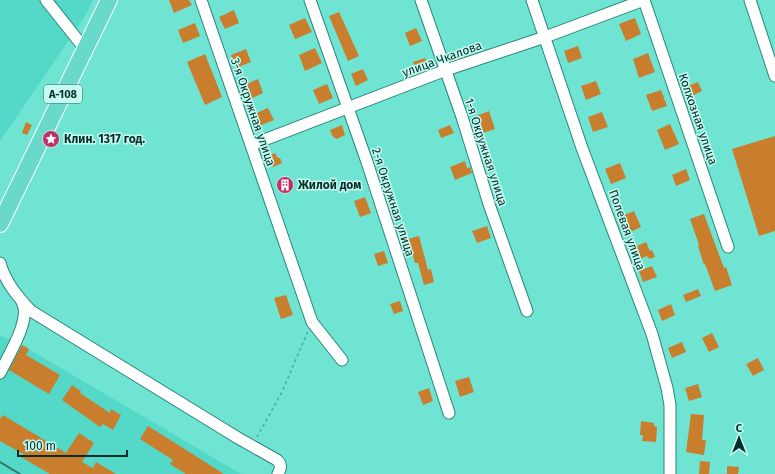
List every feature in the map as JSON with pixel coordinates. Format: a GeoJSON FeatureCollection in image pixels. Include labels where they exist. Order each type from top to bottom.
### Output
{"type":"FeatureCollection","features":[{"type":"Feature","properties":{"kind":"highway","name":"А-108"},"geometry":{"type":"LineString","coordinates":[[0,224],[109,0]]}},
{"type":"Feature","properties":{"kind":"street"},"geometry":{"type":"LineString","coordinates":[[46,0],[51,13],[85,49]]}},
{"type":"Feature","properties":{"kind":"street","name":"3-я Окружная улица"},"geometry":{"type":"LineString","coordinates":[[201,0],[312,322],[342,360]]}},
{"type":"Feature","properties":{"kind":"street","name":"2-я Окружная улица"},"geometry":{"type":"LineString","coordinates":[[310,0],[367,162],[449,413]]}},
{"type":"Feature","properties":{"kind":"street","name":"1-я Окружная улица"},"geometry":{"type":"LineString","coordinates":[[421,0],[446,70],[490,207],[527,311]]}},
{"type":"Feature","properties":{"kind":"street","name":"Полевая улица"},"geometry":{"type":"LineString","coordinates":[[532,0],[582,148],[652,334],[667,388],[670,405],[670,474]]}},
{"type":"Feature","properties":{"kind":"street","name":"улица Чкалова"},"geometry":{"type":"LineString","coordinates":[[250,145],[446,70],[545,37],[644,0]]}},
{"type":"Feature","properties":{"kind":"street","name":"Колхозная улица"},"geometry":{"type":"LineString","coordinates":[[644,0],[728,247]]}},
{"type":"Feature","properties":{"kind":"street"},"geometry":{"type":"LineString","coordinates":[[750,0],[775,76]]}},
{"type":"Feature","properties":{"kind":"street"},"geometry":{"type":"LineString","coordinates":[[0,263],[7,280],[31,311],[280,463],[281,467],[278,474]]}},
{"type":"Feature","properties":{"kind":"street"},"geometry":{"type":"LineString","coordinates":[[0,373],[23,324],[25,309],[22,301]]}},
{"type":"Feature","properties":{"kind":"path"},"geometry":{"type":"LineString","coordinates":[[252,446],[282,392],[312,322]]}},
{"type":"Feature","properties":{"kind":"shaded area"},"geometry":{"type":"Polygon","coordinates":[[[0,0],[93,0],[84,18],[0,141],[0,0]]]}},
{"type":"Feature","properties":{"kind":"shaded area"},"geometry":{"type":"Polygon","coordinates":[[[0,335],[20,344],[241,474],[0,474],[0,335]]]}},
{"type":"Feature","properties":{"kind":"building"},"geometry":{"type":"Polygon","coordinates":[[[169,0],[189,0],[192,5],[174,13],[169,0]]]}},
{"type":"Feature","properties":{"kind":"building"},"geometry":{"type":"Polygon","coordinates":[[[234,10],[239,23],[225,29],[219,17],[234,10]]]}},
{"type":"Feature","properties":{"kind":"building"},"geometry":{"type":"Polygon","coordinates":[[[339,12],[359,56],[348,61],[329,16],[339,12]]]}},
{"type":"Feature","properties":{"kind":"building"},"geometry":{"type":"Polygon","coordinates":[[[305,18],[312,32],[295,39],[289,25],[305,18]]]}},
{"type":"Feature","properties":{"kind":"building"},"geometry":{"type":"Polygon","coordinates":[[[635,18],[641,34],[626,41],[619,24],[635,18]]]}},
{"type":"Feature","properties":{"kind":"building"},"geometry":{"type":"Polygon","coordinates":[[[195,23],[200,36],[183,43],[178,30],[195,23]]]}},
{"type":"Feature","properties":{"kind":"building"},"geometry":{"type":"Polygon","coordinates":[[[416,28],[422,41],[410,46],[405,33],[416,28]]]}},
{"type":"Feature","properties":{"kind":"building"},"geometry":{"type":"Polygon","coordinates":[[[578,46],[582,58],[568,63],[564,51],[578,46]]]}},
{"type":"Feature","properties":{"kind":"building"},"geometry":{"type":"Polygon","coordinates":[[[315,48],[322,63],[305,71],[299,55],[315,48]]]}},
{"type":"Feature","properties":{"kind":"building"},"geometry":{"type":"Polygon","coordinates":[[[246,49],[251,62],[236,68],[231,55],[246,49]]]}},
{"type":"Feature","properties":{"kind":"building"},"geometry":{"type":"Polygon","coordinates":[[[648,53],[655,72],[639,78],[633,59],[648,53]]]}},
{"type":"Feature","properties":{"kind":"building"},"geometry":{"type":"Polygon","coordinates":[[[205,54],[222,97],[205,105],[187,62],[205,54]]]}},
{"type":"Feature","properties":{"kind":"building"},"geometry":{"type":"Polygon","coordinates":[[[425,58],[429,69],[418,73],[413,62],[425,58]]]}},
{"type":"Feature","properties":{"kind":"building"},"geometry":{"type":"Polygon","coordinates":[[[363,69],[368,80],[356,86],[351,74],[363,69]]]}},
{"type":"Feature","properties":{"kind":"building"},"geometry":{"type":"Polygon","coordinates":[[[258,79],[263,93],[248,100],[242,86],[258,79]]]}},
{"type":"Feature","properties":{"kind":"building"},"geometry":{"type":"Polygon","coordinates":[[[596,81],[601,94],[586,100],[581,86],[596,81]]]}},
{"type":"Feature","properties":{"kind":"building"},"geometry":{"type":"Polygon","coordinates":[[[698,82],[702,91],[692,96],[688,86],[698,82]]]}},
{"type":"Feature","properties":{"kind":"building"},"geometry":{"type":"Polygon","coordinates":[[[327,84],[333,98],[319,104],[313,90],[327,84]]]}},
{"type":"Feature","properties":{"kind":"building"},"geometry":{"type":"Polygon","coordinates":[[[661,90],[667,106],[652,111],[646,95],[661,90]]]}},
{"type":"Feature","properties":{"kind":"building"},"geometry":{"type":"Polygon","coordinates":[[[268,108],[274,120],[259,126],[254,114],[268,108]]]}},
{"type":"Feature","properties":{"kind":"building"},"geometry":{"type":"Polygon","coordinates":[[[489,111],[495,129],[483,133],[476,116],[489,111]]]}},
{"type":"Feature","properties":{"kind":"building"},"geometry":{"type":"Polygon","coordinates":[[[602,112],[608,127],[593,132],[588,117],[602,112]]]}},
{"type":"Feature","properties":{"kind":"building"},"geometry":{"type":"Polygon","coordinates":[[[26,122],[32,125],[27,135],[22,133],[26,122]]]}},
{"type":"Feature","properties":{"kind":"building"},"geometry":{"type":"Polygon","coordinates":[[[670,124],[679,144],[665,150],[657,130],[670,124]]]}},
{"type":"Feature","properties":{"kind":"building"},"geometry":{"type":"Polygon","coordinates":[[[342,125],[345,135],[337,139],[333,137],[330,130],[342,125]]]}},
{"type":"Feature","properties":{"kind":"building"},"geometry":{"type":"Polygon","coordinates":[[[450,125],[454,133],[441,138],[438,130],[450,125]]]}},
{"type":"Feature","properties":{"kind":"building"},"geometry":{"type":"Polygon","coordinates":[[[775,136],[775,231],[759,236],[732,149],[775,136]]]}},
{"type":"Feature","properties":{"kind":"building","name":"Жилой дом"},"geometry":{"type":"Polygon","coordinates":[[[275,153],[278,158],[280,158],[282,163],[273,167],[269,157],[275,153]]]}},
{"type":"Feature","properties":{"kind":"building"},"geometry":{"type":"Polygon","coordinates":[[[465,161],[467,168],[470,167],[472,173],[455,180],[450,167],[465,161]]]}},
{"type":"Feature","properties":{"kind":"building"},"geometry":{"type":"Polygon","coordinates":[[[620,163],[626,178],[611,184],[605,169],[620,163]]]}},
{"type":"Feature","properties":{"kind":"building"},"geometry":{"type":"Polygon","coordinates":[[[686,169],[690,180],[676,186],[672,175],[686,169]]]}},
{"type":"Feature","properties":{"kind":"building","name":"Жилой дом"},"geometry":{"type":"Polygon","coordinates":[[[287,178],[293,189],[283,193],[278,182],[287,178]]]}},
{"type":"Feature","properties":{"kind":"building"},"geometry":{"type":"Polygon","coordinates":[[[365,197],[371,213],[360,217],[354,201],[365,197]]]}},
{"type":"Feature","properties":{"kind":"building"},"geometry":{"type":"Polygon","coordinates":[[[634,211],[641,227],[628,233],[620,217],[634,211]]]}},
{"type":"Feature","properties":{"kind":"building"},"geometry":{"type":"Polygon","coordinates":[[[704,214],[724,268],[726,267],[732,285],[715,291],[705,264],[704,265],[690,219],[704,214]]]}},
{"type":"Feature","properties":{"kind":"building"},"geometry":{"type":"Polygon","coordinates":[[[487,226],[491,238],[477,243],[472,231],[487,226]]]}},
{"type":"Feature","properties":{"kind":"building"},"geometry":{"type":"Polygon","coordinates":[[[419,236],[428,270],[431,269],[434,282],[424,285],[418,263],[415,263],[408,239],[419,236]]]}},
{"type":"Feature","properties":{"kind":"building"},"geometry":{"type":"Polygon","coordinates":[[[646,242],[650,251],[652,250],[655,257],[649,259],[647,256],[640,259],[635,247],[646,242]]]}},
{"type":"Feature","properties":{"kind":"building"},"geometry":{"type":"Polygon","coordinates":[[[384,251],[388,263],[378,266],[374,254],[384,251]]]}},
{"type":"Feature","properties":{"kind":"building"},"geometry":{"type":"Polygon","coordinates":[[[652,266],[657,277],[643,282],[639,271],[652,266]]]}},
{"type":"Feature","properties":{"kind":"building"},"geometry":{"type":"Polygon","coordinates":[[[698,289],[701,296],[686,302],[683,295],[698,289]]]}},
{"type":"Feature","properties":{"kind":"building"},"geometry":{"type":"Polygon","coordinates":[[[286,295],[293,315],[281,319],[274,298],[286,295]]]}},
{"type":"Feature","properties":{"kind":"building"},"geometry":{"type":"Polygon","coordinates":[[[400,301],[403,311],[394,314],[390,304],[400,301]]]}},
{"type":"Feature","properties":{"kind":"building"},"geometry":{"type":"Polygon","coordinates":[[[671,304],[675,315],[662,321],[658,310],[671,304]]]}},
{"type":"Feature","properties":{"kind":"building"},"geometry":{"type":"Polygon","coordinates":[[[712,333],[719,347],[709,352],[702,338],[712,333]]]}},
{"type":"Feature","properties":{"kind":"building"},"geometry":{"type":"Polygon","coordinates":[[[682,342],[686,352],[672,358],[668,348],[682,342]]]}},
{"type":"Feature","properties":{"kind":"building"},"geometry":{"type":"Polygon","coordinates":[[[22,345],[29,349],[26,355],[60,375],[49,394],[9,370],[22,345]]]}},
{"type":"Feature","properties":{"kind":"building"},"geometry":{"type":"Polygon","coordinates":[[[758,358],[764,370],[753,376],[746,364],[758,358]]]}},
{"type":"Feature","properties":{"kind":"building"},"geometry":{"type":"Polygon","coordinates":[[[469,377],[474,392],[460,397],[455,381],[469,377]]]}},
{"type":"Feature","properties":{"kind":"building"},"geometry":{"type":"Polygon","coordinates":[[[698,384],[702,397],[689,401],[685,388],[698,384]]]}},
{"type":"Feature","properties":{"kind":"building"},"geometry":{"type":"Polygon","coordinates":[[[72,385],[81,391],[80,393],[110,413],[111,409],[121,415],[113,430],[103,424],[100,427],[62,400],[72,385]]]}},
{"type":"Feature","properties":{"kind":"building"},"geometry":{"type":"Polygon","coordinates":[[[429,388],[433,401],[423,405],[418,392],[429,388]]]}},
{"type":"Feature","properties":{"kind":"building"},"geometry":{"type":"Polygon","coordinates":[[[691,414],[704,415],[702,440],[706,440],[704,455],[686,452],[691,414]]]}},
{"type":"Feature","properties":{"kind":"building"},"geometry":{"type":"Polygon","coordinates":[[[3,415],[66,453],[79,433],[94,443],[82,462],[93,468],[96,462],[116,474],[50,474],[21,457],[23,454],[0,441],[0,419],[3,415]]]}},
{"type":"Feature","properties":{"kind":"building"},"geometry":{"type":"Polygon","coordinates":[[[641,421],[654,423],[654,426],[657,427],[656,442],[642,441],[643,435],[640,435],[641,421]]]}},
{"type":"Feature","properties":{"kind":"building"},"geometry":{"type":"Polygon","coordinates":[[[148,426],[224,474],[186,474],[170,464],[173,460],[140,439],[148,426]]]}},
{"type":"Feature","properties":{"kind":"building"},"geometry":{"type":"Polygon","coordinates":[[[700,461],[710,462],[709,474],[699,474],[700,461]]]}},
{"type":"Feature","properties":{"kind":"building"},"geometry":{"type":"Polygon","coordinates":[[[727,466],[739,467],[738,474],[727,474],[727,466]]]}},
{"type":"Feature","properties":{"kind":"railway"},"geometry":{"type":"LineString","coordinates":[[0,462],[20,474]]}},
{"type":"Feature","properties":{"kind":"place","name":"Клин. 1317 год."},"geometry":{"type":"Point","coordinates":[51,139]}},
{"type":"Feature","properties":{"kind":"place","name":"Жилой дом"},"geometry":{"type":"Point","coordinates":[285,185]}}]}
